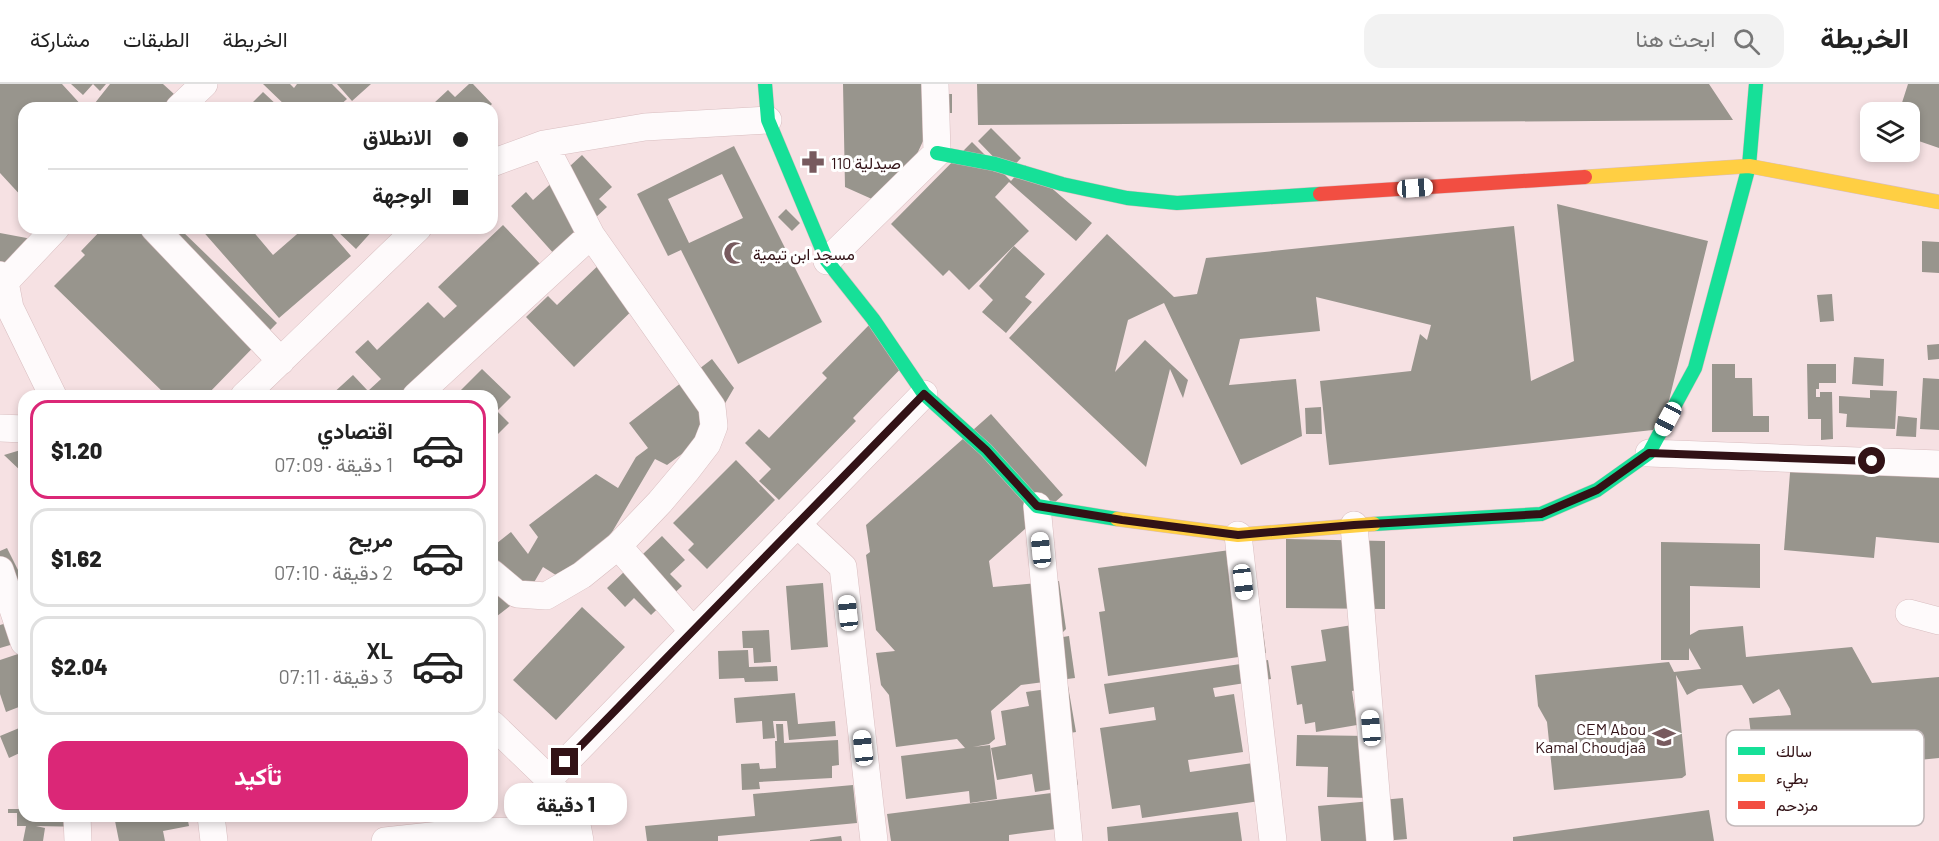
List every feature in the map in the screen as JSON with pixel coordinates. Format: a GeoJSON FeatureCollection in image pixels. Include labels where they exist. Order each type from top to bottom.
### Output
{"type":"FeatureCollection","features":[{"type":"Feature","properties":{"kind":"street"},"geometry":{"type":"LineString","coordinates":[[185,102],[204,84]]}},
{"type":"Feature","properties":{"kind":"street"},"geometry":{"type":"LineString","coordinates":[[765,84],[768,120],[826,261],[873,319],[924,394],[986,450],[1037,506],[1069,841]]}},
{"type":"Feature","properties":{"kind":"street"},"geometry":{"type":"LineString","coordinates":[[826,261],[937,153],[935,84]]}},
{"type":"Feature","properties":{"kind":"street"},"geometry":{"type":"LineString","coordinates":[[1037,506],[1238,535],[1354,525],[1541,514],[1597,490],[1649,453],[1695,368],[1749,166],[1756,84]]}},
{"type":"Feature","properties":{"kind":"street"},"geometry":{"type":"LineString","coordinates":[[498,161],[544,144],[645,127],[768,120]]}},
{"type":"Feature","properties":{"kind":"street"},"geometry":{"type":"LineString","coordinates":[[498,578],[517,594],[546,596],[582,576],[618,546],[660,502],[707,444],[714,426],[711,407],[591,235],[544,144]]}},
{"type":"Feature","properties":{"kind":"street"},"geometry":{"type":"LineString","coordinates":[[937,153],[995,164],[1062,184],[1126,198],[1177,203],[1749,166],[1939,202]]}},
{"type":"Feature","properties":{"kind":"street"},"geometry":{"type":"LineString","coordinates":[[49,390],[5,318],[2,278],[50,234]]}},
{"type":"Feature","properties":{"kind":"street"},"geometry":{"type":"LineString","coordinates":[[159,234],[281,361]]}},
{"type":"Feature","properties":{"kind":"street"},"geometry":{"type":"LineString","coordinates":[[250,390],[412,234]]}},
{"type":"Feature","properties":{"kind":"street"},"geometry":{"type":"LineString","coordinates":[[423,390],[591,235]]}},
{"type":"Feature","properties":{"kind":"street"},"geometry":{"type":"LineString","coordinates":[[549,779],[924,394]]}},
{"type":"Feature","properties":{"kind":"street"},"geometry":{"type":"LineString","coordinates":[[0,428],[18,429]]}},
{"type":"Feature","properties":{"kind":"street"},"geometry":{"type":"LineString","coordinates":[[1649,453],[1939,464]]}},
{"type":"Feature","properties":{"kind":"street"},"geometry":{"type":"LineString","coordinates":[[797,524],[843,567],[874,841]]}},
{"type":"Feature","properties":{"kind":"street"},"geometry":{"type":"LineString","coordinates":[[1354,525],[1380,841]]}},
{"type":"Feature","properties":{"kind":"street"},"geometry":{"type":"LineString","coordinates":[[1238,535],[1273,841]]}},
{"type":"Feature","properties":{"kind":"street"},"geometry":{"type":"LineString","coordinates":[[618,546],[692,630]]}},
{"type":"Feature","properties":{"kind":"street"},"geometry":{"type":"LineString","coordinates":[[0,570],[18,624]]}},
{"type":"Feature","properties":{"kind":"street"},"geometry":{"type":"LineString","coordinates":[[1909,613],[1939,621]]}},
{"type":"Feature","properties":{"kind":"street"},"geometry":{"type":"LineString","coordinates":[[385,841],[468,832],[579,836],[549,779],[498,730]]}},
{"type":"Feature","properties":{"kind":"street"},"geometry":{"type":"LineString","coordinates":[[77,822],[78,841]]}},
{"type":"Feature","properties":{"kind":"street"},"geometry":{"type":"LineString","coordinates":[[212,822],[214,841]]}},
{"type":"Feature","properties":{"kind":"building"},"geometry":{"type":"Polygon","coordinates":[[[0,84],[62,84],[78,102],[18,102],[18,192],[0,173],[0,84]]]}},
{"type":"Feature","properties":{"kind":"building"},"geometry":{"type":"Polygon","coordinates":[[[71,84],[93,84],[83,95],[71,84]]]}},
{"type":"Feature","properties":{"kind":"building"},"geometry":{"type":"Polygon","coordinates":[[[93,84],[106,84],[100,91],[93,84]]]}},
{"type":"Feature","properties":{"kind":"building"},"geometry":{"type":"Polygon","coordinates":[[[110,84],[163,84],[174,94],[167,102],[96,102],[110,84]]]}},
{"type":"Feature","properties":{"kind":"building"},"geometry":{"type":"Polygon","coordinates":[[[263,84],[290,84],[294,88],[297,84],[332,84],[347,99],[344,102],[282,102],[263,84]]]}},
{"type":"Feature","properties":{"kind":"building"},"geometry":{"type":"Polygon","coordinates":[[[337,84],[371,84],[352,101],[337,84]]]}},
{"type":"Feature","properties":{"kind":"building"},"geometry":{"type":"Polygon","coordinates":[[[469,84],[473,84],[490,102],[435,102],[448,90],[455,97],[469,84]]]}},
{"type":"Feature","properties":{"kind":"building"},"geometry":{"type":"Polygon","coordinates":[[[843,84],[937,84],[933,94],[952,94],[952,113],[936,113],[892,208],[845,187],[843,84]]]}},
{"type":"Feature","properties":{"kind":"building"},"geometry":{"type":"Polygon","coordinates":[[[977,84],[1709,84],[1733,120],[978,125],[977,84]]]}},
{"type":"Feature","properties":{"kind":"building"},"geometry":{"type":"Polygon","coordinates":[[[1908,84],[1939,84],[1939,148],[1920,141],[1920,102],[1902,102],[1908,84]]]}},
{"type":"Feature","properties":{"kind":"building"},"geometry":{"type":"Polygon","coordinates":[[[263,92],[274,102],[253,102],[263,92]]]}},
{"type":"Feature","properties":{"kind":"building"},"geometry":{"type":"Polygon","coordinates":[[[991,128],[1021,158],[1008,172],[978,141],[991,128]]]}},
{"type":"Feature","properties":{"kind":"building"},"geometry":{"type":"Polygon","coordinates":[[[972,142],[1011,181],[1025,165],[1092,223],[1076,241],[1009,182],[995,197],[1029,231],[969,290],[949,270],[943,276],[891,224],[972,142]]]}},
{"type":"Feature","properties":{"kind":"building","name":"مسجد ابن تيمية"},"geometry":{"type":"Polygon","coordinates":[[[734,146],[822,322],[738,364],[681,250],[668,256],[637,194],[734,146]],[[722,174],[668,199],[689,243],[743,218],[722,174]]]}},
{"type":"Feature","properties":{"kind":"building"},"geometry":{"type":"Polygon","coordinates":[[[582,155],[612,187],[599,199],[607,207],[555,255],[511,206],[526,192],[533,200],[582,155]]]}},
{"type":"Feature","properties":{"kind":"building"},"geometry":{"type":"Polygon","coordinates":[[[1557,204],[1708,241],[1662,429],[1329,465],[1320,381],[1411,371],[1420,334],[1427,340],[1431,325],[1316,297],[1320,331],[1240,339],[1229,385],[1296,379],[1302,436],[1241,465],[1164,303],[1128,320],[1115,372],[1145,340],[1188,380],[1183,398],[1170,369],[1146,467],[1009,338],[1107,234],[1174,297],[1197,294],[1206,258],[1514,226],[1531,381],[1574,361],[1557,204]]]}},
{"type":"Feature","properties":{"kind":"building"},"geometry":{"type":"Polygon","coordinates":[[[786,209],[800,223],[792,231],[778,217],[786,209]]]}},
{"type":"Feature","properties":{"kind":"building"},"geometry":{"type":"Polygon","coordinates":[[[503,225],[542,266],[410,390],[369,390],[381,379],[355,352],[368,340],[377,350],[428,302],[444,318],[457,306],[438,287],[494,234],[498,234],[498,230],[503,225]]]}},
{"type":"Feature","properties":{"kind":"building"},"geometry":{"type":"Polygon","coordinates":[[[0,233],[32,239],[0,289],[0,233]]]}},
{"type":"Feature","properties":{"kind":"building"},"geometry":{"type":"Polygon","coordinates":[[[97,234],[185,234],[277,323],[212,390],[161,390],[54,286],[85,255],[81,251],[97,234]]]}},
{"type":"Feature","properties":{"kind":"building"},"geometry":{"type":"Polygon","coordinates":[[[205,234],[255,234],[273,255],[297,234],[332,234],[351,256],[279,318],[205,234]]]}},
{"type":"Feature","properties":{"kind":"building"},"geometry":{"type":"Polygon","coordinates":[[[340,234],[370,234],[356,249],[340,234]]]}},
{"type":"Feature","properties":{"kind":"building"},"geometry":{"type":"Polygon","coordinates":[[[1922,241],[1939,242],[1939,273],[1922,272],[1922,241]]]}},
{"type":"Feature","properties":{"kind":"building"},"geometry":{"type":"Polygon","coordinates":[[[1014,246],[1045,274],[1025,297],[1032,302],[1006,333],[982,312],[993,300],[979,286],[1014,246]]]}},
{"type":"Feature","properties":{"kind":"building"},"geometry":{"type":"Polygon","coordinates":[[[606,258],[645,298],[574,367],[526,317],[548,296],[557,305],[606,258]]]}},
{"type":"Feature","properties":{"kind":"building"},"geometry":{"type":"Polygon","coordinates":[[[1832,294],[1834,321],[1820,322],[1817,295],[1832,294]]]}},
{"type":"Feature","properties":{"kind":"building"},"geometry":{"type":"Polygon","coordinates":[[[871,323],[909,360],[853,418],[856,421],[779,500],[759,481],[771,469],[745,443],[759,429],[769,438],[827,378],[822,373],[871,323]]]}},
{"type":"Feature","properties":{"kind":"building"},"geometry":{"type":"Polygon","coordinates":[[[1939,344],[1939,359],[1928,360],[1927,345],[1939,344]]]}},
{"type":"Feature","properties":{"kind":"building"},"geometry":{"type":"Polygon","coordinates":[[[1854,357],[1884,359],[1883,386],[1852,384],[1854,357]]]}},
{"type":"Feature","properties":{"kind":"building"},"geometry":{"type":"Polygon","coordinates":[[[712,359],[734,388],[706,436],[667,465],[655,459],[608,539],[559,577],[543,567],[529,591],[498,615],[498,542],[511,532],[528,554],[538,537],[529,525],[596,474],[618,488],[636,457],[648,448],[629,423],[712,359]]]}},
{"type":"Feature","properties":{"kind":"building"},"geometry":{"type":"Polygon","coordinates":[[[1712,364],[1735,364],[1735,378],[1752,378],[1753,416],[1769,416],[1769,432],[1712,432],[1712,364]]]}},
{"type":"Feature","properties":{"kind":"building"},"geometry":{"type":"Polygon","coordinates":[[[1807,364],[1836,364],[1836,383],[1819,383],[1819,389],[1816,389],[1816,397],[1820,397],[1820,392],[1832,392],[1833,439],[1821,440],[1821,419],[1808,419],[1807,364]]]}},
{"type":"Feature","properties":{"kind":"building"},"geometry":{"type":"Polygon","coordinates":[[[482,369],[511,397],[498,410],[498,390],[461,390],[482,369]]]}},
{"type":"Feature","properties":{"kind":"building"},"geometry":{"type":"Polygon","coordinates":[[[353,375],[367,390],[337,390],[353,375]]]}},
{"type":"Feature","properties":{"kind":"building"},"geometry":{"type":"Polygon","coordinates":[[[1923,378],[1939,379],[1939,430],[1920,429],[1923,378]]]}},
{"type":"Feature","properties":{"kind":"building"},"geometry":{"type":"Polygon","coordinates":[[[1870,390],[1897,391],[1895,429],[1846,427],[1847,414],[1839,413],[1839,396],[1870,398],[1870,390]]]}},
{"type":"Feature","properties":{"kind":"building"},"geometry":{"type":"Polygon","coordinates":[[[1321,407],[1322,434],[1306,434],[1305,408],[1321,407]]]}},
{"type":"Feature","properties":{"kind":"building"},"geometry":{"type":"Polygon","coordinates":[[[498,412],[509,423],[498,434],[498,412]]]}},
{"type":"Feature","properties":{"kind":"building"},"geometry":{"type":"Polygon","coordinates":[[[991,414],[1063,495],[989,561],[993,587],[1059,581],[1066,629],[1057,638],[1069,636],[1075,678],[1021,685],[991,711],[995,739],[989,744],[973,747],[990,745],[997,799],[970,803],[969,791],[906,799],[901,756],[965,748],[957,739],[896,747],[889,695],[881,685],[876,653],[895,651],[876,630],[866,555],[870,552],[866,525],[991,414]]]}},
{"type":"Feature","properties":{"kind":"building"},"geometry":{"type":"Polygon","coordinates":[[[1898,416],[1917,418],[1916,437],[1896,436],[1898,416]]]}},
{"type":"Feature","properties":{"kind":"building"},"geometry":{"type":"Polygon","coordinates":[[[18,451],[18,468],[4,455],[18,451]]]}},
{"type":"Feature","properties":{"kind":"building"},"geometry":{"type":"Polygon","coordinates":[[[736,460],[775,500],[707,569],[688,550],[694,544],[673,523],[736,460]]]}},
{"type":"Feature","properties":{"kind":"building"},"geometry":{"type":"Polygon","coordinates":[[[1791,460],[1939,470],[1939,543],[1876,537],[1874,558],[1784,550],[1791,460]]]}},
{"type":"Feature","properties":{"kind":"building"},"geometry":{"type":"Polygon","coordinates":[[[662,536],[685,560],[670,574],[682,586],[651,615],[634,598],[625,607],[607,588],[662,536]]]}},
{"type":"Feature","properties":{"kind":"building"},"geometry":{"type":"Polygon","coordinates":[[[1286,539],[1385,541],[1385,609],[1286,608],[1286,539]]]}},
{"type":"Feature","properties":{"kind":"building"},"geometry":{"type":"Polygon","coordinates":[[[1661,542],[1760,544],[1760,588],[1690,586],[1690,635],[1699,630],[1743,626],[1746,657],[1852,647],[1872,683],[1939,677],[1939,758],[1924,760],[1924,730],[1750,730],[1749,718],[1791,715],[1779,689],[1753,704],[1742,685],[1698,689],[1687,695],[1676,675],[1686,775],[1682,778],[1554,790],[1547,722],[1538,706],[1535,675],[1669,662],[1674,672],[1701,669],[1689,648],[1689,660],[1661,660],[1661,542]]]}},
{"type":"Feature","properties":{"kind":"building"},"geometry":{"type":"Polygon","coordinates":[[[1252,547],[1266,653],[1108,676],[1099,612],[1105,611],[1098,568],[1252,547]]]}},
{"type":"Feature","properties":{"kind":"building"},"geometry":{"type":"Polygon","coordinates":[[[7,548],[18,570],[18,595],[0,604],[0,551],[7,548]]]}},
{"type":"Feature","properties":{"kind":"building"},"geometry":{"type":"Polygon","coordinates":[[[823,583],[828,647],[791,650],[786,586],[823,583]]]}},
{"type":"Feature","properties":{"kind":"building"},"geometry":{"type":"Polygon","coordinates":[[[582,607],[625,647],[556,720],[513,680],[582,607]]]}},
{"type":"Feature","properties":{"kind":"building"},"geometry":{"type":"Polygon","coordinates":[[[18,620],[18,643],[0,648],[0,625],[18,620]]]}},
{"type":"Feature","properties":{"kind":"building"},"geometry":{"type":"Polygon","coordinates":[[[1365,623],[1376,687],[1352,691],[1357,725],[1316,732],[1315,722],[1305,724],[1302,704],[1297,705],[1291,666],[1326,661],[1321,630],[1365,623]]]}},
{"type":"Feature","properties":{"kind":"building"},"geometry":{"type":"Polygon","coordinates":[[[769,630],[771,662],[754,663],[753,648],[743,648],[742,631],[769,630]]]}},
{"type":"Feature","properties":{"kind":"building"},"geometry":{"type":"Polygon","coordinates":[[[748,650],[749,667],[777,666],[778,681],[745,682],[744,678],[719,679],[718,651],[748,650]]]}},
{"type":"Feature","properties":{"kind":"building"},"geometry":{"type":"Polygon","coordinates":[[[18,654],[18,707],[6,712],[0,694],[0,660],[18,654]]]}},
{"type":"Feature","properties":{"kind":"building"},"geometry":{"type":"Polygon","coordinates":[[[1268,660],[1271,679],[1213,688],[1215,697],[1234,694],[1243,752],[1188,760],[1190,772],[1260,762],[1273,799],[1142,818],[1140,805],[1112,809],[1100,728],[1156,720],[1154,707],[1109,714],[1104,684],[1268,660]]]}},
{"type":"Feature","properties":{"kind":"building"},"geometry":{"type":"Polygon","coordinates":[[[1068,686],[1076,732],[1070,733],[1078,785],[1035,792],[1032,774],[997,780],[991,748],[1006,745],[1001,711],[1029,706],[1026,692],[1068,686]]]}},
{"type":"Feature","properties":{"kind":"building"},"geometry":{"type":"Polygon","coordinates":[[[795,693],[798,724],[835,721],[836,736],[789,740],[787,721],[773,721],[775,738],[763,739],[762,721],[736,723],[734,698],[795,693]]]}},
{"type":"Feature","properties":{"kind":"building"},"geometry":{"type":"Polygon","coordinates":[[[776,724],[783,724],[784,743],[838,740],[839,765],[832,766],[832,778],[759,782],[760,789],[742,790],[741,764],[759,763],[760,769],[776,768],[776,724]]]}},
{"type":"Feature","properties":{"kind":"building"},"geometry":{"type":"Polygon","coordinates":[[[18,728],[18,754],[9,758],[0,736],[18,728]]]}},
{"type":"Feature","properties":{"kind":"building"},"geometry":{"type":"Polygon","coordinates":[[[1297,735],[1370,736],[1369,798],[1327,797],[1328,767],[1296,766],[1297,735]]]}},
{"type":"Feature","properties":{"kind":"building"},"geometry":{"type":"Polygon","coordinates":[[[853,785],[857,823],[718,836],[718,841],[647,841],[645,826],[755,816],[753,794],[853,785]]]}},
{"type":"Feature","properties":{"kind":"building"},"geometry":{"type":"Polygon","coordinates":[[[1075,790],[1080,826],[1009,835],[1009,841],[891,841],[887,814],[1075,790]]]}},
{"type":"Feature","properties":{"kind":"building"},"geometry":{"type":"Polygon","coordinates":[[[1403,798],[1407,839],[1321,841],[1318,806],[1403,798]]]}},
{"type":"Feature","properties":{"kind":"building"},"geometry":{"type":"Polygon","coordinates":[[[8,809],[18,809],[18,822],[87,822],[87,827],[36,826],[45,828],[43,841],[23,841],[26,826],[17,826],[17,813],[8,813],[8,809]]]}},
{"type":"Feature","properties":{"kind":"building"},"geometry":{"type":"Polygon","coordinates":[[[1709,810],[1714,841],[1513,841],[1513,837],[1709,810]]]}},
{"type":"Feature","properties":{"kind":"building"},"geometry":{"type":"Polygon","coordinates":[[[1238,812],[1242,841],[1108,841],[1107,827],[1238,812]]]}},
{"type":"Feature","properties":{"kind":"building"},"geometry":{"type":"Polygon","coordinates":[[[115,822],[188,822],[189,826],[163,831],[165,841],[119,841],[115,822]]]}},
{"type":"Feature","properties":{"kind":"building"},"geometry":{"type":"Polygon","coordinates":[[[841,836],[842,841],[810,841],[810,840],[841,836]]]}},
{"type":"Feature","properties":{"kind":"traffic: fast"},"geometry":{"type":"LineString","coordinates":[[765,84],[768,120],[827,261],[873,319],[924,394],[986,450],[1037,506],[1117,519]]}},
{"type":"Feature","properties":{"kind":"traffic: fast"},"geometry":{"type":"LineString","coordinates":[[1374,524],[1541,514],[1597,490],[1649,453],[1695,368],[1749,166],[1756,84]]}},
{"type":"Feature","properties":{"kind":"traffic: fast"},"geometry":{"type":"LineString","coordinates":[[937,153],[995,164],[1062,184],[1127,198],[1177,203],[1320,194]]}},
{"type":"Feature","properties":{"kind":"traffic: slow"},"geometry":{"type":"LineString","coordinates":[[1585,177],[1749,166],[1939,202]]}},
{"type":"Feature","properties":{"kind":"traffic: slow"},"geometry":{"type":"LineString","coordinates":[[1117,519],[1238,535],[1374,524]]}},
{"type":"Feature","properties":{"kind":"traffic: jam"},"geometry":{"type":"LineString","coordinates":[[1320,194],[1585,177]]}},
{"type":"Feature","properties":{"kind":"place","name":"صيدلية 110"},"geometry":{"type":"Point","coordinates":[813,162]}},
{"type":"Feature","properties":{"kind":"place","name":"مسجد ابن تيمية"},"geometry":{"type":"Point","coordinates":[735,253]}},
{"type":"Feature","properties":{"kind":"place","name":"CEM Abou Kamal Choudjaâ"},"geometry":{"type":"Point","coordinates":[1664,737]}},
{"type":"Feature","properties":{"kind":"route"},"geometry":{"type":"LineString","coordinates":[[565,762],[924,394],[986,450],[1037,506],[1190,530],[1238,535],[1354,525],[1541,514],[1597,490],[1649,453],[1872,461]]}}]}
